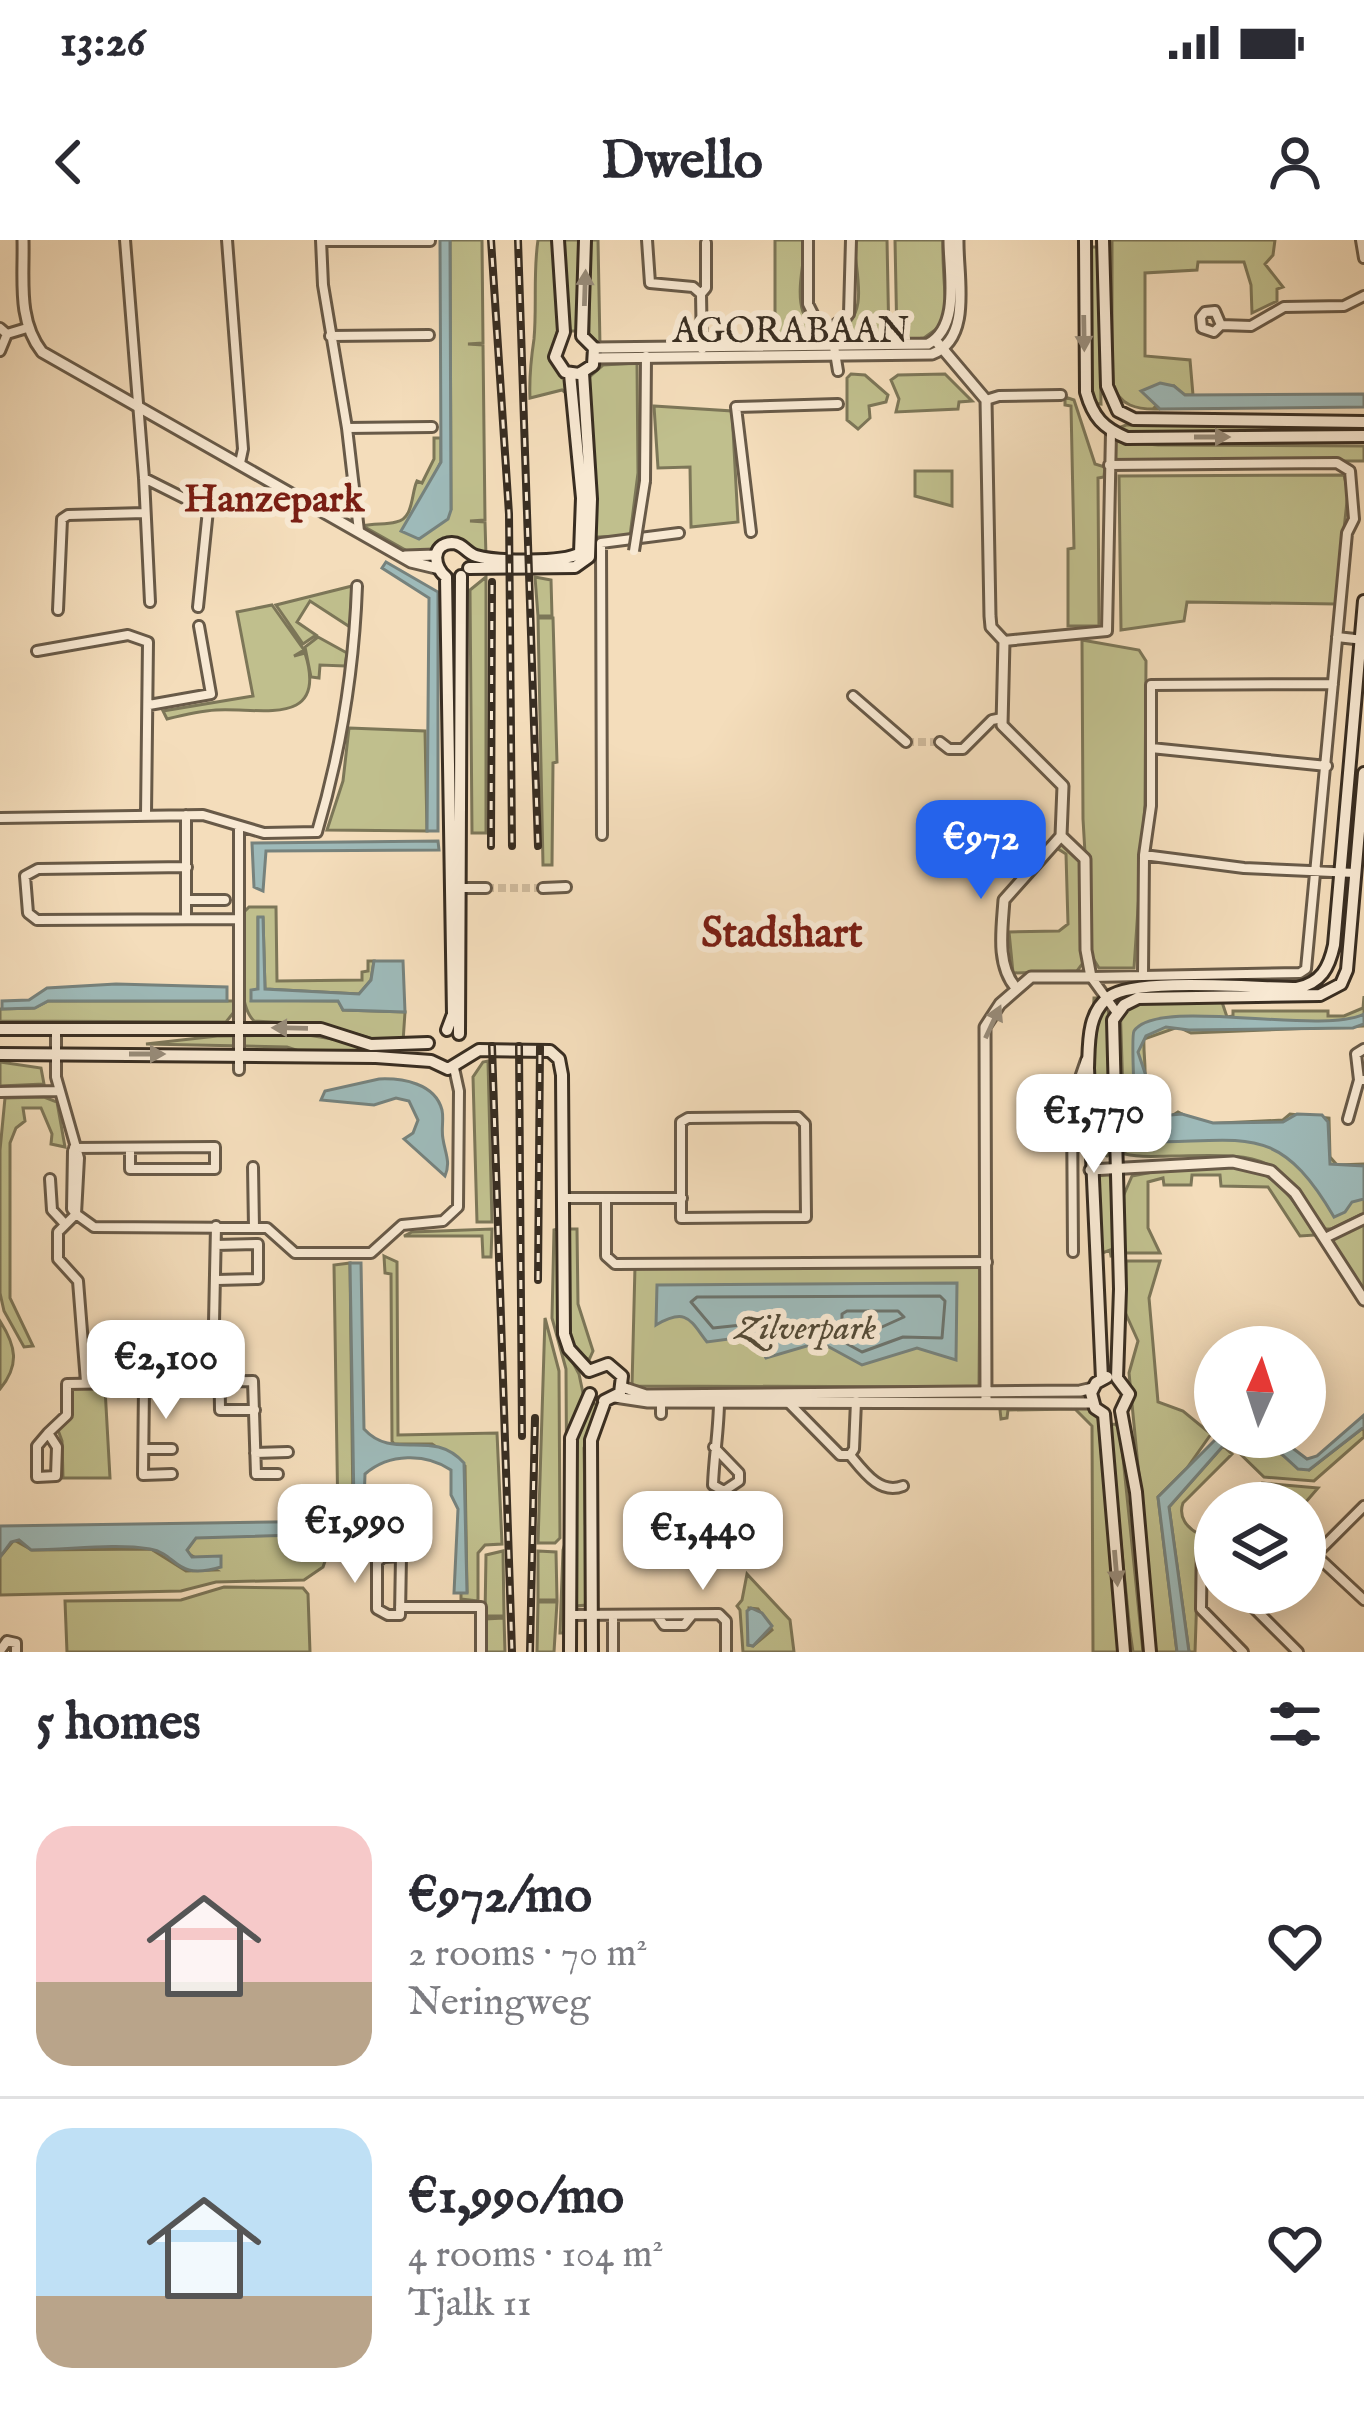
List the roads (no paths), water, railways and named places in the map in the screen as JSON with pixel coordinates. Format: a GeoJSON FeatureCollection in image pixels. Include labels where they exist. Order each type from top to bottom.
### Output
{"type":"FeatureCollection","features":[{"type":"Feature","properties":{"kind":"main road"},"geometry":{"type":"LineString","coordinates":[[439,566],[465,572],[575,567],[590,552],[591,499],[576,374],[556,360],[563,338],[558,240]]}},
{"type":"Feature","properties":{"kind":"main road"},"geometry":{"type":"LineString","coordinates":[[576,374],[595,353],[583,336],[585,240]]}},
{"type":"Feature","properties":{"kind":"main road"},"geometry":{"type":"LineString","coordinates":[[1364,422],[1134,419],[1118,411],[1107,386],[1103,240],[1084,240],[1085,392],[1100,423],[1111,432],[1127,438],[1364,436]]}},
{"type":"Feature","properties":{"kind":"main road"},"geometry":{"type":"LineString","coordinates":[[563,338],[583,336]]}},
{"type":"Feature","properties":{"kind":"main road"},"geometry":{"type":"LineString","coordinates":[[456,888],[439,566],[451,543],[469,554],[490,558],[580,559]]}},
{"type":"Feature","properties":{"kind":"main road"},"geometry":{"type":"LineString","coordinates":[[465,1056],[457,1035],[456,888],[469,554]]}},
{"type":"Feature","properties":{"kind":"main road"},"geometry":{"type":"LineString","coordinates":[[1124,1652],[1104,1414],[1092,1402],[1097,1383],[1089,1033],[1096,1012],[1108,997],[1138,987],[1297,988],[1325,972],[1334,945],[1364,601]]}},
{"type":"Feature","properties":{"kind":"main road"},"geometry":{"type":"LineString","coordinates":[[1150,1652],[1136,1492],[1121,1411],[1129,1394],[1117,1378],[1119,1261],[1112,1028],[1118,1013],[1138,998],[1320,995],[1341,984],[1347,970],[1364,772]]}},
{"type":"Feature","properties":{"kind":"main road"},"geometry":{"type":"LineString","coordinates":[[0,1029],[321,1029],[371,1045],[428,1043],[436,1034],[457,1035],[479,1050]]}},
{"type":"Feature","properties":{"kind":"main road"},"geometry":{"type":"LineString","coordinates":[[428,1043],[431,1061]]}},
{"type":"Feature","properties":{"kind":"main road"},"geometry":{"type":"LineString","coordinates":[[0,1054],[431,1061],[441,1068],[454,1068],[479,1050],[556,1055],[562,1075],[564,1334],[569,1349],[589,1371]]}},
{"type":"Feature","properties":{"kind":"main road"},"geometry":{"type":"LineString","coordinates":[[570,1652],[571,1438],[590,1394],[585,1382],[589,1371],[611,1364],[622,1376],[591,1440],[592,1652]]}},
{"type":"Feature","properties":{"kind":"main road"},"geometry":{"type":"LineString","coordinates":[[1097,1383],[1117,1378]]}},
{"type":"Feature","properties":{"kind":"main road"},"geometry":{"type":"LineString","coordinates":[[590,1394],[614,1395]]}},
{"type":"Feature","properties":{"kind":"main road"},"geometry":{"type":"LineString","coordinates":[[1104,1414],[1121,1411]]}},
{"type":"Feature","properties":{"kind":"street"},"geometry":{"type":"LineString","coordinates":[[23,240],[27,328],[42,352],[400,554],[439,566]]}},
{"type":"Feature","properties":{"kind":"street"},"geometry":{"type":"LineString","coordinates":[[125,240],[149,602]]}},
{"type":"Feature","properties":{"kind":"street"},"geometry":{"type":"LineString","coordinates":[[227,240],[243,449],[240,463]]}},
{"type":"Feature","properties":{"kind":"street"},"geometry":{"type":"LineString","coordinates":[[359,531],[330,336],[322,240],[430,241]]}},
{"type":"Feature","properties":{"kind":"street"},"geometry":{"type":"LineString","coordinates":[[647,240],[650,283],[693,287],[700,294],[702,352]]}},
{"type":"Feature","properties":{"kind":"street","name":"AGORABAAN"},"geometry":{"type":"LineString","coordinates":[[808,240],[812,316],[831,328],[849,314],[850,240]]}},
{"type":"Feature","properties":{"kind":"street","name":"AGORABAAN"},"geometry":{"type":"LineString","coordinates":[[595,353],[834,348],[921,356],[953,338],[958,323],[954,240]]}},
{"type":"Feature","properties":{"kind":"street"},"geometry":{"type":"LineString","coordinates":[[1361,240],[1364,258]]}},
{"type":"Feature","properties":{"kind":"street"},"geometry":{"type":"LineString","coordinates":[[700,294],[706,288],[706,243]]}},
{"type":"Feature","properties":{"kind":"street"},"geometry":{"type":"LineString","coordinates":[[1221,325],[1252,326],[1284,307],[1344,306],[1364,296]]}},
{"type":"Feature","properties":{"kind":"street"},"geometry":{"type":"LineString","coordinates":[[0,351],[3,332],[27,328]]}},
{"type":"Feature","properties":{"kind":"street","name":"AGORABAAN"},"geometry":{"type":"LineString","coordinates":[[831,328],[834,348]]}},
{"type":"Feature","properties":{"kind":"street"},"geometry":{"type":"LineString","coordinates":[[330,336],[430,335]]}},
{"type":"Feature","properties":{"kind":"street"},"geometry":{"type":"LineString","coordinates":[[940,345],[986,400],[990,616],[992,627],[1004,641],[1002,725],[1063,786],[1061,836],[1005,896],[1003,965],[1005,976],[1016,988]]}},
{"type":"Feature","properties":{"kind":"street"},"geometry":{"type":"LineString","coordinates":[[834,348],[838,371]]}},
{"type":"Feature","properties":{"kind":"street"},"geometry":{"type":"LineString","coordinates":[[634,551],[645,481],[646,353]]}},
{"type":"Feature","properties":{"kind":"street"},"geometry":{"type":"LineString","coordinates":[[986,400],[1061,395]]}},
{"type":"Feature","properties":{"kind":"street"},"geometry":{"type":"LineString","coordinates":[[751,532],[736,407],[838,404]]}},
{"type":"Feature","properties":{"kind":"street"},"geometry":{"type":"LineString","coordinates":[[347,428],[432,427]]}},
{"type":"Feature","properties":{"kind":"street"},"geometry":{"type":"LineString","coordinates":[[1004,641],[1108,631],[1111,432]]}},
{"type":"Feature","properties":{"kind":"street"},"geometry":{"type":"LineString","coordinates":[[986,1396],[985,1027],[1031,977],[1300,973],[1308,962],[1354,485],[1346,466],[1109,465]]}},
{"type":"Feature","properties":{"kind":"street"},"geometry":{"type":"LineString","coordinates":[[144,478],[208,510],[198,607]]}},
{"type":"Feature","properties":{"kind":"street"},"geometry":{"type":"LineString","coordinates":[[58,610],[62,519],[145,513]]}},
{"type":"Feature","properties":{"kind":"street"},"geometry":{"type":"LineString","coordinates":[[602,835],[601,543],[679,533]]}},
{"type":"Feature","properties":{"kind":"street"},"geometry":{"type":"LineString","coordinates":[[580,559],[602,575]]}},
{"type":"Feature","properties":{"kind":"street"},"geometry":{"type":"LineString","coordinates":[[0,818],[202,815],[264,833],[317,832],[347,705],[357,586]]}},
{"type":"Feature","properties":{"kind":"street"},"geometry":{"type":"LineString","coordinates":[[149,705],[212,694],[199,626]]}},
{"type":"Feature","properties":{"kind":"street"},"geometry":{"type":"LineString","coordinates":[[37,651],[128,635],[148,642],[146,815]]}},
{"type":"Feature","properties":{"kind":"street"},"geometry":{"type":"LineString","coordinates":[[1337,637],[1362,639]]}},
{"type":"Feature","properties":{"kind":"street"},"geometry":{"type":"LineString","coordinates":[[1137,974],[1150,806],[1151,685],[1333,684]]}},
{"type":"Feature","properties":{"kind":"street"},"geometry":{"type":"LineString","coordinates":[[853,696],[906,742]]}},
{"type":"Feature","properties":{"kind":"street"},"geometry":{"type":"LineString","coordinates":[[940,742],[950,749],[963,749],[992,720],[1002,718]]}},
{"type":"Feature","properties":{"kind":"street"},"geometry":{"type":"LineString","coordinates":[[1151,748],[1327,766]]}},
{"type":"Feature","properties":{"kind":"street"},"geometry":{"type":"LineString","coordinates":[[186,815],[186,919]]}},
{"type":"Feature","properties":{"kind":"street"},"geometry":{"type":"LineString","coordinates":[[238,828],[238,1070]]}},
{"type":"Feature","properties":{"kind":"street"},"geometry":{"type":"LineString","coordinates":[[1061,836],[1084,859],[1091,977],[1118,1013]]}},
{"type":"Feature","properties":{"kind":"street"},"geometry":{"type":"LineString","coordinates":[[1144,855],[1244,868],[1355,873]]}},
{"type":"Feature","properties":{"kind":"street"},"geometry":{"type":"LineString","coordinates":[[187,867],[38,868],[26,876],[28,913],[37,920],[238,919]]}},
{"type":"Feature","properties":{"kind":"street"},"geometry":{"type":"LineString","coordinates":[[543,888],[566,887]]}},
{"type":"Feature","properties":{"kind":"street"},"geometry":{"type":"LineString","coordinates":[[456,888],[486,888]]}},
{"type":"Feature","properties":{"kind":"street"},"geometry":{"type":"LineString","coordinates":[[187,900],[225,899]]}},
{"type":"Feature","properties":{"kind":"street"},"geometry":{"type":"LineString","coordinates":[[56,1029],[59,1091],[74,1148],[72,1209],[76,1214],[94,1227],[267,1228],[295,1253],[370,1253],[402,1225],[443,1221],[456,1211],[458,1091],[454,1068]]}},
{"type":"Feature","properties":{"kind":"street"},"geometry":{"type":"LineString","coordinates":[[1348,1119],[1361,1080],[1356,1054],[1364,1048]]}},
{"type":"Feature","properties":{"kind":"street"},"geometry":{"type":"LineString","coordinates":[[1073,1252],[1072,1101],[1089,1052]]}},
{"type":"Feature","properties":{"kind":"street"},"geometry":{"type":"LineString","coordinates":[[0,1093],[59,1091]]}},
{"type":"Feature","properties":{"kind":"street"},"geometry":{"type":"LineString","coordinates":[[798,1117],[805,1124],[806,1217],[681,1218],[682,1198],[682,1122],[688,1118],[798,1117]]}},
{"type":"Feature","properties":{"kind":"street"},"geometry":{"type":"LineString","coordinates":[[74,1148],[215,1147],[215,1168],[130,1169],[130,1148]]}},
{"type":"Feature","properties":{"kind":"street"},"geometry":{"type":"LineString","coordinates":[[1090,1170],[1233,1162],[1256,1165],[1283,1180],[1364,1300]]}},
{"type":"Feature","properties":{"kind":"street"},"geometry":{"type":"LineString","coordinates":[[253,1167],[254,1228]]}},
{"type":"Feature","properties":{"kind":"street"},"geometry":{"type":"LineString","coordinates":[[50,1179],[52,1210],[65,1224]]}},
{"type":"Feature","properties":{"kind":"street"},"geometry":{"type":"LineString","coordinates":[[563,1198],[682,1198]]}},
{"type":"Feature","properties":{"kind":"street"},"geometry":{"type":"LineString","coordinates":[[606,1198],[608,1261],[987,1262]]}},
{"type":"Feature","properties":{"kind":"street"},"geometry":{"type":"LineString","coordinates":[[1072,1207],[1093,1224]]}},
{"type":"Feature","properties":{"kind":"street"},"geometry":{"type":"LineString","coordinates":[[76,1214],[58,1232],[58,1259],[78,1281],[86,1382]]}},
{"type":"Feature","properties":{"kind":"street"},"geometry":{"type":"LineString","coordinates":[[1325,1238],[1364,1219]]}},
{"type":"Feature","properties":{"kind":"street"},"geometry":{"type":"LineString","coordinates":[[216,1226],[214,1323],[220,1410],[255,1410]]}},
{"type":"Feature","properties":{"kind":"street"},"geometry":{"type":"LineString","coordinates":[[216,1245],[258,1244],[258,1279],[217,1280]]}},
{"type":"Feature","properties":{"kind":"street"},"geometry":{"type":"LineString","coordinates":[[49,1433],[57,1447],[56,1476],[37,1477],[37,1446],[49,1433],[67,1415],[67,1384],[253,1382],[256,1474],[278,1474]]}},
{"type":"Feature","properties":{"kind":"street"},"geometry":{"type":"LineString","coordinates":[[786,1398],[856,1401],[986,1396],[1097,1383]]}},
{"type":"Feature","properties":{"kind":"street"},"geometry":{"type":"LineString","coordinates":[[144,1386],[143,1474],[172,1474]]}},
{"type":"Feature","properties":{"kind":"street"},"geometry":{"type":"LineString","coordinates":[[614,1395],[661,1403],[719,1398],[986,1396],[1092,1402]]}},
{"type":"Feature","properties":{"kind":"street"},"geometry":{"type":"LineString","coordinates":[[714,1447],[739,1473],[731,1489],[713,1485],[714,1447],[719,1398]]}},
{"type":"Feature","properties":{"kind":"street"},"geometry":{"type":"LineString","coordinates":[[786,1398],[827,1444],[840,1455],[850,1455],[881,1487],[903,1486]]}},
{"type":"Feature","properties":{"kind":"street"},"geometry":{"type":"LineString","coordinates":[[850,1455],[856,1401]]}},
{"type":"Feature","properties":{"kind":"street"},"geometry":{"type":"LineString","coordinates":[[144,1449],[172,1449]]}},
{"type":"Feature","properties":{"kind":"street"},"geometry":{"type":"LineString","coordinates":[[255,1453],[287,1452]]}},
{"type":"Feature","properties":{"kind":"street"},"geometry":{"type":"LineString","coordinates":[[1326,1544],[1364,1506]]}},
{"type":"Feature","properties":{"kind":"street"},"geometry":{"type":"LineString","coordinates":[[400,1611],[401,1556],[383,1556],[377,1562],[377,1609],[400,1611],[481,1607],[481,1652]]}},
{"type":"Feature","properties":{"kind":"street"},"geometry":{"type":"LineString","coordinates":[[1326,1565],[1364,1600]]}},
{"type":"Feature","properties":{"kind":"street"},"geometry":{"type":"LineString","coordinates":[[569,1615],[656,1614],[664,1625],[684,1625],[693,1615],[719,1614],[725,1621],[726,1652]]}},
{"type":"Feature","properties":{"kind":"street"},"geometry":{"type":"LineString","coordinates":[[1206,1614],[1243,1652]]}},
{"type":"Feature","properties":{"kind":"street"},"geometry":{"type":"LineString","coordinates":[[1261,1614],[1298,1652]]}},
{"type":"Feature","properties":{"kind":"street"},"geometry":{"type":"LineString","coordinates":[[613,1615],[613,1652]]}},
{"type":"Feature","properties":{"kind":"street"},"geometry":{"type":"LineString","coordinates":[[0,1651],[7,1641],[16,1642],[16,1652]]}},
{"type":"Feature","properties":{"kind":"water"},"geometry":{"type":"Polygon","coordinates":[[[440,240],[450,240],[451,510],[448,519],[419,539],[401,531],[441,462],[440,240]]]}},
{"type":"Feature","properties":{"kind":"water"},"geometry":{"type":"Polygon","coordinates":[[[1160,383],[1185,395],[1364,394],[1364,407],[1160,409],[1141,391],[1160,383]]]}},
{"type":"Feature","properties":{"kind":"water"},"geometry":{"type":"Polygon","coordinates":[[[386,562],[438,592],[438,831],[427,831],[429,598],[382,568],[386,562]]]}},
{"type":"Feature","properties":{"kind":"water"},"geometry":{"type":"Polygon","coordinates":[[[438,841],[439,850],[266,851],[263,891],[254,887],[252,843],[438,841]]]}},
{"type":"Feature","properties":{"kind":"water"},"geometry":{"type":"Polygon","coordinates":[[[258,917],[263,917],[265,989],[359,994],[371,980],[374,961],[403,961],[405,1012],[343,1010],[338,1001],[251,1001],[251,990],[258,989],[258,917]]]}},
{"type":"Feature","properties":{"kind":"water"},"geometry":{"type":"Polygon","coordinates":[[[116,984],[227,987],[227,1001],[48,1001],[35,1008],[2,1009],[2,1001],[29,1000],[47,988],[116,984]]]}},
{"type":"Feature","properties":{"kind":"water"},"geometry":{"type":"Polygon","coordinates":[[[1364,1014],[1364,1024],[1353,1028],[1166,1027],[1146,1036],[1138,1052],[1146,1076],[1144,1100],[1159,1116],[1182,1114],[1213,1123],[1283,1122],[1297,1114],[1322,1115],[1328,1122],[1330,1164],[1364,1166],[1364,1199],[1352,1202],[1345,1212],[1334,1217],[1314,1186],[1276,1151],[1235,1140],[1147,1142],[1137,1133],[1133,1036],[1149,1021],[1205,1016],[1312,1021],[1364,1014]]]}},
{"type":"Feature","properties":{"kind":"water"},"geometry":{"type":"Polygon","coordinates":[[[379,1079],[416,1084],[438,1101],[448,1162],[445,1176],[404,1139],[413,1133],[418,1120],[409,1101],[396,1098],[374,1105],[321,1100],[325,1091],[379,1079]]]}},
{"type":"Feature","properties":{"kind":"water"},"geometry":{"type":"Polygon","coordinates":[[[350,1263],[361,1263],[364,1429],[388,1443],[439,1447],[464,1463],[467,1593],[454,1593],[458,1509],[451,1495],[451,1470],[419,1458],[385,1462],[365,1474],[363,1533],[196,1538],[187,1550],[192,1557],[221,1556],[221,1567],[185,1569],[159,1552],[136,1547],[31,1550],[19,1540],[11,1542],[0,1557],[0,1526],[343,1521],[354,1507],[350,1263]]]}},
{"type":"Feature","properties":{"kind":"water"},"geometry":{"type":"Polygon","coordinates":[[[957,1283],[956,1360],[917,1348],[862,1365],[820,1342],[766,1358],[751,1336],[707,1342],[687,1318],[675,1317],[656,1325],[657,1285],[957,1283]]]}},
{"type":"Feature","properties":{"kind":"water"},"geometry":{"type":"Polygon","coordinates":[[[1364,1415],[1364,1427],[1326,1457],[1326,1448],[1364,1415]]]}},
{"type":"Feature","properties":{"kind":"water"},"geometry":{"type":"Polygon","coordinates":[[[1197,1458],[1212,1458],[1169,1507],[1189,1652],[1177,1652],[1158,1497],[1197,1458]]]}},
{"type":"Feature","properties":{"kind":"water"},"geometry":{"type":"Polygon","coordinates":[[[1286,1458],[1306,1458],[1324,1458],[1309,1470],[1298,1469],[1286,1458]]]}},
{"type":"Feature","properties":{"kind":"water"},"geometry":{"type":"Polygon","coordinates":[[[751,1608],[772,1626],[753,1646],[748,1645],[747,1611],[751,1608]]]}},
{"type":"Feature","properties":{"kind":"tunnel"},"geometry":{"type":"LineString","coordinates":[[906,742],[940,742]]}},
{"type":"Feature","properties":{"kind":"tunnel"},"geometry":{"type":"LineString","coordinates":[[486,888],[543,888]]}},
{"type":"Feature","properties":{"kind":"railway"},"geometry":{"type":"LineString","coordinates":[[491,240],[509,514],[512,846]]}},
{"type":"Feature","properties":{"kind":"railway"},"geometry":{"type":"LineString","coordinates":[[518,240],[538,846]]}},
{"type":"Feature","properties":{"kind":"railway"},"geometry":{"type":"LineString","coordinates":[[491,846],[492,582]]}},
{"type":"Feature","properties":{"kind":"railway"},"geometry":{"type":"LineString","coordinates":[[492,1046],[512,1652]]}},
{"type":"Feature","properties":{"kind":"railway"},"geometry":{"type":"LineString","coordinates":[[519,1046],[522,1436]]}},
{"type":"Feature","properties":{"kind":"railway"},"geometry":{"type":"LineString","coordinates":[[538,1280],[540,1047]]}},
{"type":"Feature","properties":{"kind":"railway"},"geometry":{"type":"LineString","coordinates":[[530,1652],[535,1418]]}},
{"type":"Feature","properties":{"kind":"district","name":"Hanzepark"},"geometry":{"type":"Point","coordinates":[274,497]}},
{"type":"Feature","properties":{"kind":"district","name":"Stadshart"},"geometry":{"type":"Point","coordinates":[782,931]}},
{"type":"Feature","properties":{"kind":"park label","name":"Zilverpark"},"geometry":{"type":"Point","coordinates":[806,1326]}}]}
